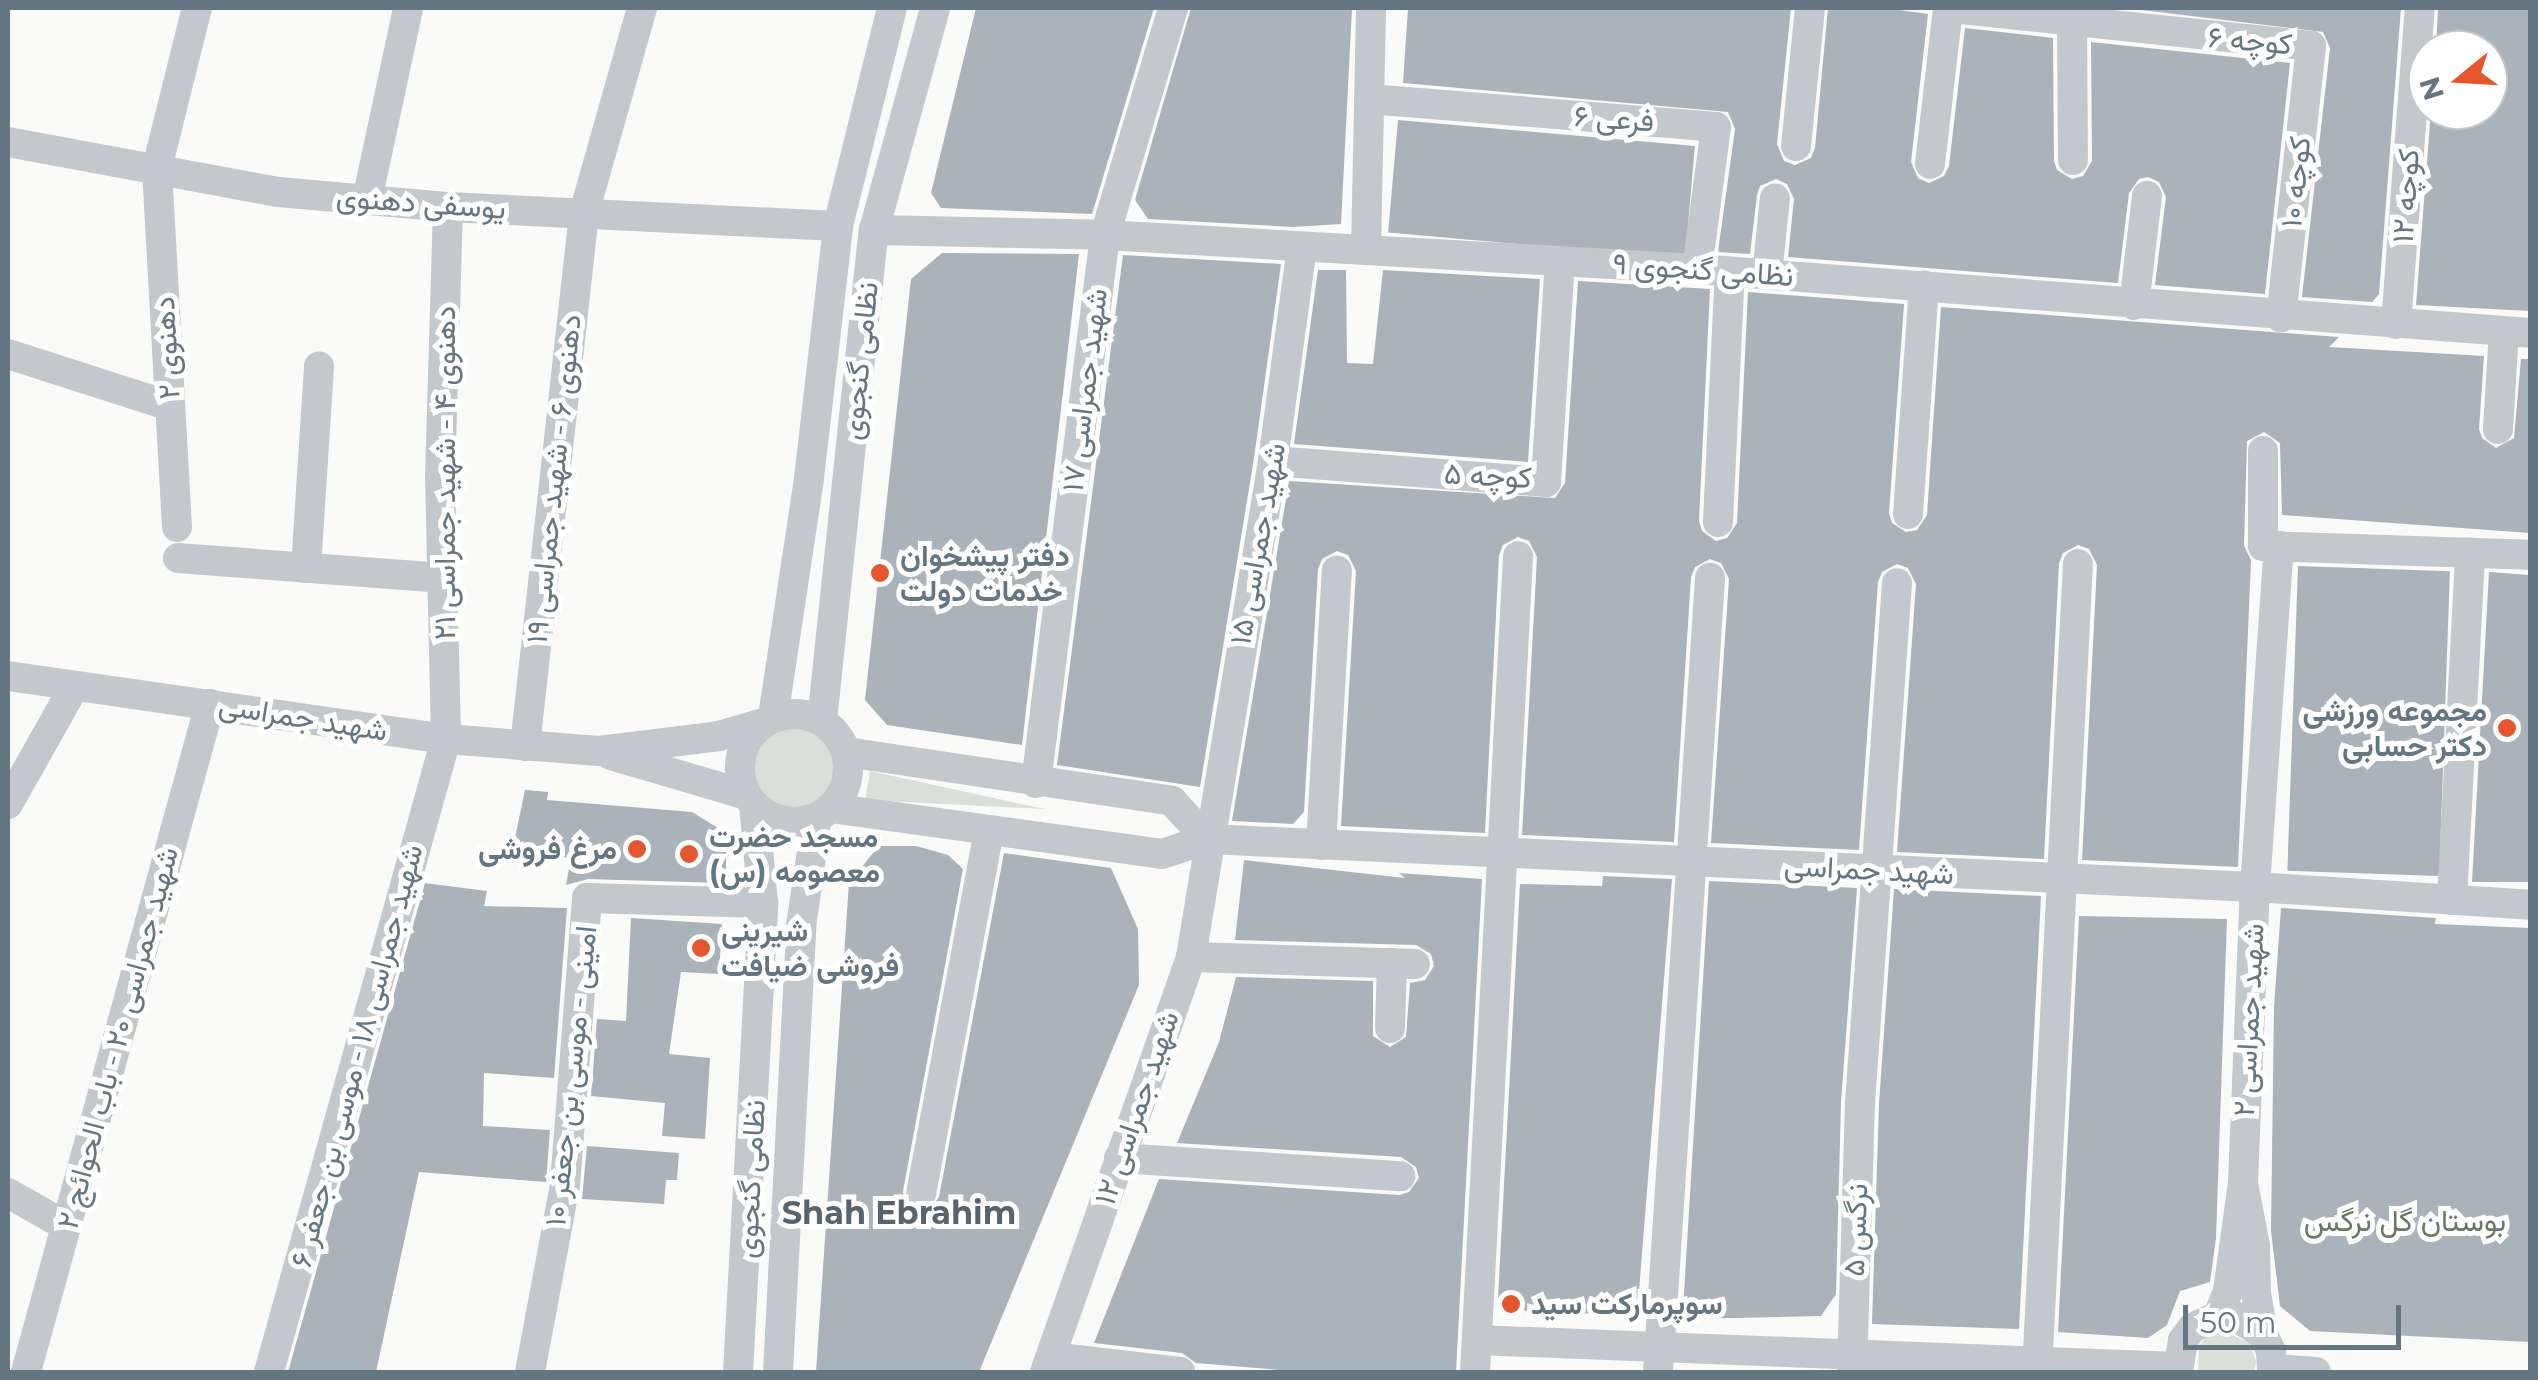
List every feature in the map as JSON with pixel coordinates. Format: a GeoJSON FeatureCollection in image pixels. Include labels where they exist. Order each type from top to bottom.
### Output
{"type":"FeatureCollection","features":[{"type":"Feature","properties":{"kind":"street","name":"دهنوی ۲"},"geometry":{"type":"LineString","coordinates":[[177,527],[157,168],[198,8]]}},
{"type":"Feature","properties":{"kind":"street"},"geometry":{"type":"LineString","coordinates":[[366,200],[408,8]]}},
{"type":"Feature","properties":{"kind":"street","name":"دهنوی ۶ - شهید جمراسی ۱۹"},"geometry":{"type":"LineString","coordinates":[[525,746],[584,213],[642,8]]}},
{"type":"Feature","properties":{"kind":"street","name":"نظامی گنجوی"},"geometry":{"type":"LineString","coordinates":[[767,720],[809,478],[838,226],[892,8]]}},
{"type":"Feature","properties":{"kind":"street","name":"نظامی گنجوی"},"geometry":{"type":"LineString","coordinates":[[822,721],[874,230],[935,8]]}},
{"type":"Feature","properties":{"kind":"street","name":"شهید جمراسی ۱۷"},"geometry":{"type":"LineString","coordinates":[[1036,783],[1105,235],[1173,8]]}},
{"type":"Feature","properties":{"kind":"street"},"geometry":{"type":"LineString","coordinates":[[1366,250],[1371,8]]}},
{"type":"Feature","properties":{"kind":"street"},"geometry":{"type":"LineString","coordinates":[[1796,146],[1810,8]]}},
{"type":"Feature","properties":{"kind":"street"},"geometry":{"type":"LineString","coordinates":[[1930,164],[1950,8]]}},
{"type":"Feature","properties":{"kind":"street","name":"کوچه ۶"},"geometry":{"type":"LineString","coordinates":[[1950,8],[2072,24],[2311,46]]}},
{"type":"Feature","properties":{"kind":"street","name":"کوچه ۱۲"},"geometry":{"type":"LineString","coordinates":[[2396,324],[2420,8]]}},
{"type":"Feature","properties":{"kind":"street"},"geometry":{"type":"LineString","coordinates":[[2072,24],[2073,160]]}},
{"type":"Feature","properties":{"kind":"street","name":"کوچه ۱۰"},"geometry":{"type":"LineString","coordinates":[[2281,317],[2311,46]]}},
{"type":"Feature","properties":{"kind":"street","name":"فرعی ۶"},"geometry":{"type":"LineString","coordinates":[[1369,100],[1716,126],[1697,269]]}},
{"type":"Feature","properties":{"kind":"street","name":"یوسفی دهنوی"},"geometry":{"type":"LineString","coordinates":[[8,142],[279,192],[448,207],[838,226]]}},
{"type":"Feature","properties":{"kind":"street"},"geometry":{"type":"LineString","coordinates":[[2134,304],[2146,196]]}},
{"type":"Feature","properties":{"kind":"street"},"geometry":{"type":"LineString","coordinates":[[1767,275],[1775,198]]}},
{"type":"Feature","properties":{"kind":"street","name":"دهنوی ۴ - شهید جمراسی ۲۱"},"geometry":{"type":"LineString","coordinates":[[446,739],[442,578],[448,207]]}},
{"type":"Feature","properties":{"kind":"street","name":"نظامی گنجوی ۹"},"geometry":{"type":"LineString","coordinates":[[874,230],[1105,235],[1697,269],[2281,317],[2517,332]]}},
{"type":"Feature","properties":{"kind":"street","name":"شهید جمراسی ۱۵"},"geometry":{"type":"LineString","coordinates":[[1207,839],[1273,461],[1302,247]]}},
{"type":"Feature","properties":{"kind":"street","name":"کوچه ۵"},"geometry":{"type":"LineString","coordinates":[[1273,461],[1546,482],[1560,261]]}},
{"type":"Feature","properties":{"kind":"street"},"geometry":{"type":"LineString","coordinates":[[1718,522],[1730,272]]}},
{"type":"Feature","properties":{"kind":"street"},"geometry":{"type":"LineString","coordinates":[[1908,514],[1924,286]]}},
{"type":"Feature","properties":{"kind":"street"},"geometry":{"type":"LineString","coordinates":[[2498,429],[2517,332]]}},
{"type":"Feature","properties":{"kind":"street"},"geometry":{"type":"LineString","coordinates":[[8,354],[170,406]]}},
{"type":"Feature","properties":{"kind":"street"},"geometry":{"type":"LineString","coordinates":[[306,568],[319,366]]}},
{"type":"Feature","properties":{"kind":"street"},"geometry":{"type":"LineString","coordinates":[[2263,451],[2262,546],[2530,555]]}},
{"type":"Feature","properties":{"kind":"street","name":"شهید جمراسی ۲"},"geometry":{"type":"LineString","coordinates":[[2243,1168],[2256,887],[2279,546]]}},
{"type":"Feature","properties":{"kind":"street"},"geometry":{"type":"LineString","coordinates":[[2452,900],[2464,727],[2470,552]]}},
{"type":"Feature","properties":{"kind":"street"},"geometry":{"type":"LineString","coordinates":[[1475,1372],[1518,556]]}},
{"type":"Feature","properties":{"kind":"street"},"geometry":{"type":"LineString","coordinates":[[178,558],[442,578]]}},
{"type":"Feature","properties":{"kind":"street"},"geometry":{"type":"LineString","coordinates":[[2037,1369],[2059,878],[2078,564]]}},
{"type":"Feature","properties":{"kind":"street"},"geometry":{"type":"LineString","coordinates":[[1321,845],[1337,570]]}},
{"type":"Feature","properties":{"kind":"street"},"geometry":{"type":"LineString","coordinates":[[1659,1361],[1673,1096],[1710,578]]}},
{"type":"Feature","properties":{"kind":"street","name":"نرگس ۵"},"geometry":{"type":"LineString","coordinates":[[1852,1365],[1860,1103],[1897,583]]}},
{"type":"Feature","properties":{"kind":"street","name":"شهید جمراسی"},"geometry":{"type":"LineString","coordinates":[[8,676],[446,739],[599,751]]}},
{"type":"Feature","properties":{"kind":"street"},"geometry":{"type":"LineString","coordinates":[[8,804],[74,687]]}},
{"type":"Feature","properties":{"kind":"street","name":"شهید جمراسی ۲۰ - باب الحوائج ۲"},"geometry":{"type":"LineString","coordinates":[[26,1372],[210,704]]}},
{"type":"Feature","properties":{"kind":"street"},"geometry":{"type":"LineString","coordinates":[[806,714],[822,721],[841,740],[846,752],[847,782],[824,813],[784,821],[750,800],[599,751],[719,736],[767,720],[806,714]]}},
{"type":"Feature","properties":{"kind":"street"},"geometry":{"type":"LineString","coordinates":[[750,800],[739,764],[742,749],[767,720]]}},
{"type":"Feature","properties":{"kind":"street","name":"شهید جمراسی ۱۸ - موسی بن جعفر ۶"},"geometry":{"type":"LineString","coordinates":[[269,1372],[446,739]]}},
{"type":"Feature","properties":{"kind":"street"},"geometry":{"type":"LineString","coordinates":[[846,752],[1172,802],[1207,839]]}},
{"type":"Feature","properties":{"kind":"street","name":"نظامی گنجوی"},"geometry":{"type":"LineString","coordinates":[[738,1372],[763,903],[750,800]]}},
{"type":"Feature","properties":{"kind":"street","name":"نظامی گنجوی"},"geometry":{"type":"LineString","coordinates":[[778,1372],[801,926],[824,813]]}},
{"type":"Feature","properties":{"kind":"street","name":"شهید جمراسی"},"geometry":{"type":"LineString","coordinates":[[824,813],[1162,854],[1207,839],[2256,887],[2530,905]]}},
{"type":"Feature","properties":{"kind":"street"},"geometry":{"type":"LineString","coordinates":[[921,1194],[989,830]]}},
{"type":"Feature","properties":{"kind":"street","name":"شهید جمراسی ۱۲"},"geometry":{"type":"LineString","coordinates":[[1048,1365],[1190,957],[1207,839]]}},
{"type":"Feature","properties":{"kind":"street","name":"امینی - موسی بن جعفر ۱۰"},"geometry":{"type":"LineString","coordinates":[[530,1372],[565,1185],[587,898],[763,903]]}},
{"type":"Feature","properties":{"kind":"street"},"geometry":{"type":"LineString","coordinates":[[1190,957],[1404,963],[1390,1028]]}},
{"type":"Feature","properties":{"kind":"street"},"geometry":{"type":"LineString","coordinates":[[1119,1158],[1400,1176]]}},
{"type":"Feature","properties":{"kind":"street"},"geometry":{"type":"LineString","coordinates":[[2218,1316],[2228,1290],[2243,1168]]}},
{"type":"Feature","properties":{"kind":"street"},"geometry":{"type":"LineString","coordinates":[[2243,1168],[2263,1334],[2273,1371],[2316,1372]]}},
{"type":"Feature","properties":{"kind":"street"},"geometry":{"type":"LineString","coordinates":[[8,1193],[66,1226]]}},
{"type":"Feature","properties":{"kind":"street"},"geometry":{"type":"LineString","coordinates":[[1476,1340],[1659,1361],[2177,1370],[2178,1353],[2192,1328],[2218,1316],[2235,1316],[2263,1334]]}},
{"type":"Feature","properties":{"kind":"street"},"geometry":{"type":"LineString","coordinates":[[1048,1365],[1180,1372]]}},
{"type":"Feature","properties":{"kind":"shaded area"},"geometry":{"type":"Polygon","coordinates":[[[794,725],[818,732],[830,744],[837,768],[830,792],[818,804],[794,811],[770,804],[758,792],[751,768],[758,744],[770,732],[794,725]]]}},
{"type":"Feature","properties":{"kind":"shaded area"},"geometry":{"type":"Polygon","coordinates":[[[870,771],[1045,809],[865,800],[870,771]]]}},
{"type":"Feature","properties":{"kind":"shaded area"},"geometry":{"type":"Polygon","coordinates":[[[2223,1331],[2250,1343],[2256,1362],[2254,1372],[2198,1372],[2199,1347],[2205,1338],[2223,1331]]]}},
{"type":"Feature","properties":{"kind":"building"},"geometry":{"type":"Polygon","coordinates":[[[976,8],[1154,8],[1092,214],[941,208],[931,193],[976,8]]]}},
{"type":"Feature","properties":{"kind":"building"},"geometry":{"type":"Polygon","coordinates":[[[1191,8],[1352,8],[1341,224],[1293,227],[1148,219],[1135,200],[1191,8]]]}},
{"type":"Feature","properties":{"kind":"building"},"geometry":{"type":"Polygon","coordinates":[[[1408,8],[1791,8],[1777,144],[1784,161],[1795,165],[1811,158],[1815,148],[1828,8],[1886,8],[1928,14],[1911,162],[1918,178],[1929,183],[1944,176],[1949,166],[1965,28],[2053,38],[2054,161],[2057,170],[2072,179],[2083,176],[2092,161],[2091,42],[2290,63],[2265,294],[2155,285],[2166,197],[2159,182],[2148,177],[2139,179],[2129,193],[2118,283],[1788,257],[1794,199],[1787,184],[1776,179],[1760,186],[1750,254],[1718,252],[1735,129],[1728,112],[1403,83],[1408,8]]]}},
{"type":"Feature","properties":{"kind":"building"},"geometry":{"type":"Polygon","coordinates":[[[2125,8],[2401,8],[2379,294],[2372,302],[2302,297],[2330,48],[2323,32],[2125,8]]]}},
{"type":"Feature","properties":{"kind":"building"},"geometry":{"type":"Polygon","coordinates":[[[2438,8],[2530,8],[2530,311],[2416,305],[2429,130],[2508,130],[2508,30],[2437,30],[2438,8]]]}},
{"type":"Feature","properties":{"kind":"building"},"geometry":{"type":"Polygon","coordinates":[[[1398,120],[1695,146],[1685,259],[1388,233],[1398,120]]]}},
{"type":"Feature","properties":{"kind":"building"},"geometry":{"type":"Polygon","coordinates":[[[942,253],[1079,254],[1022,745],[887,725],[865,700],[911,279],[942,253]]]}},
{"type":"Feature","properties":{"kind":"building"},"geometry":{"type":"Polygon","coordinates":[[[1123,255],[1281,264],[1254,458],[1200,787],[1057,765],[1123,255]]]}},
{"type":"Feature","properties":{"kind":"building"},"geometry":{"type":"Polygon","coordinates":[[[1318,270],[1346,270],[1347,363],[1373,364],[1383,270],[1540,279],[1528,462],[1294,444],[1318,270]]]}},
{"type":"Feature","properties":{"kind":"building"},"geometry":{"type":"Polygon","coordinates":[[[1578,281],[1710,289],[1699,521],[1702,531],[1716,541],[1727,538],[1737,523],[1748,292],[1904,304],[1889,513],[1892,523],[1906,532],[1917,530],[1927,515],[1941,307],[2339,337],[2329,347],[2484,356],[2479,429],[2482,438],[2496,448],[2514,438],[2521,359],[2530,359],[2530,533],[2282,515],[2280,443],[2264,432],[2247,441],[2244,546],[2251,560],[2238,867],[2082,860],[2097,565],[2089,549],[2078,545],[2063,553],[2059,563],[2044,859],[1897,852],[1916,584],[1908,568],[1897,564],[1882,572],[1878,582],[1859,850],[1711,843],[1729,579],[1721,563],[1710,559],[1695,567],[1691,577],[1674,842],[1522,835],[1537,557],[1529,541],[1518,537],[1503,545],[1499,555],[1485,833],[1341,826],[1356,571],[1348,555],[1337,551],[1322,559],[1318,569],[1304,812],[1293,824],[1232,821],[1289,481],[1555,498],[1565,483],[1578,281]]]}},
{"type":"Feature","properties":{"kind":"building"},"geometry":{"type":"Polygon","coordinates":[[[2298,566],[2450,571],[2439,876],[2287,871],[2298,566]]]}},
{"type":"Feature","properties":{"kind":"building","name":"مجموعه ورزشی دکتر حسابی"},"geometry":{"type":"Polygon","coordinates":[[[2489,572],[2530,575],[2530,882],[2472,882],[2489,572]]]}},
{"type":"Feature","properties":{"kind":"building"},"geometry":{"type":"Polygon","coordinates":[[[525,790],[548,792],[547,800],[692,812],[726,833],[726,875],[720,883],[588,879],[566,885],[571,858],[512,852],[525,790]]]}},
{"type":"Feature","properties":{"kind":"building"},"geometry":{"type":"Polygon","coordinates":[[[879,846],[916,846],[948,855],[963,869],[903,1191],[904,1201],[917,1212],[928,1211],[939,1197],[1004,853],[1111,868],[1138,929],[1139,985],[979,1372],[816,1372],[849,882],[879,846]]]}},
{"type":"Feature","properties":{"kind":"building"},"geometry":{"type":"Polygon","coordinates":[[[1244,860],[1405,878],[1399,873],[1482,879],[1456,1372],[1304,1372],[1196,1363],[1182,1353],[1094,1343],[1159,1179],[1399,1195],[1409,1192],[1419,1178],[1416,1167],[1401,1157],[1177,1143],[1219,1042],[1236,977],[1373,981],[1373,1036],[1390,1047],[1406,1037],[1410,983],[1425,980],[1434,966],[1431,954],[1416,945],[1235,940],[1244,860]]]}},
{"type":"Feature","properties":{"kind":"building"},"geometry":{"type":"Polygon","coordinates":[[[1603,876],[1672,879],[1637,1316],[1516,1310],[1498,1298],[1520,884],[1602,886],[1603,876]]]}},
{"type":"Feature","properties":{"kind":"building"},"geometry":{"type":"Polygon","coordinates":[[[1709,881],[1857,888],[1841,1102],[1836,1294],[1821,1316],[1692,1319],[1683,1310],[1709,881]]]}},
{"type":"Feature","properties":{"kind":"building"},"geometry":{"type":"Polygon","coordinates":[[[425,883],[487,891],[484,906],[567,908],[554,1078],[484,1073],[483,1126],[550,1130],[546,1182],[419,1172],[376,1372],[288,1372],[425,883]]]}},
{"type":"Feature","properties":{"kind":"building"},"geometry":{"type":"Polygon","coordinates":[[[1894,889],[2041,896],[2019,1329],[1872,1324],[1879,1104],[1894,889]]]}},
{"type":"Feature","properties":{"kind":"building","name":"بوستان گل نرگس"},"geometry":{"type":"Polygon","coordinates":[[[2281,908],[2436,918],[2435,924],[2530,928],[2530,1342],[2310,1331],[2280,1306],[2271,1231],[2274,1007],[2281,908]]]}},
{"type":"Feature","properties":{"kind":"building"},"geometry":{"type":"Polygon","coordinates":[[[2079,916],[2227,919],[2216,1238],[2210,1282],[2180,1291],[2167,1325],[2148,1338],[2058,1332],[2079,916]]]}},
{"type":"Feature","properties":{"kind":"building"},"geometry":{"type":"Polygon","coordinates":[[[631,918],[722,924],[719,974],[681,972],[669,1054],[710,1058],[705,1139],[662,1136],[665,1103],[591,1096],[597,1019],[626,1021],[631,918]]]}},
{"type":"Feature","properties":{"kind":"building"},"geometry":{"type":"Polygon","coordinates":[[[587,1146],[679,1153],[677,1180],[666,1180],[664,1204],[582,1199],[587,1146]]]}},
{"type":"Feature","properties":{"kind":"place","name":"دفتر پیشخوان خدمات دولت"},"geometry":{"type":"Point","coordinates":[880,573]}},
{"type":"Feature","properties":{"kind":"place","name":"مجموعه ورزشی دکتر حسابی"},"geometry":{"type":"Point","coordinates":[2507,728]}},
{"type":"Feature","properties":{"kind":"place","name":"مرغ فروشی"},"geometry":{"type":"Point","coordinates":[637,849]}},
{"type":"Feature","properties":{"kind":"place","name":"مسجد حضرت معصومه (س)"},"geometry":{"type":"Point","coordinates":[689,854]}},
{"type":"Feature","properties":{"kind":"place","name":"شیرینی فروشی ضیافت"},"geometry":{"type":"Point","coordinates":[701,948]}},
{"type":"Feature","properties":{"kind":"place","name":"سوپرمارکت سید"},"geometry":{"type":"Point","coordinates":[1511,1304]}},
{"type":"Feature","properties":{"kind":"district","name":"Shah Ebrahim"},"geometry":{"type":"Point","coordinates":[899,1213]}}]}
